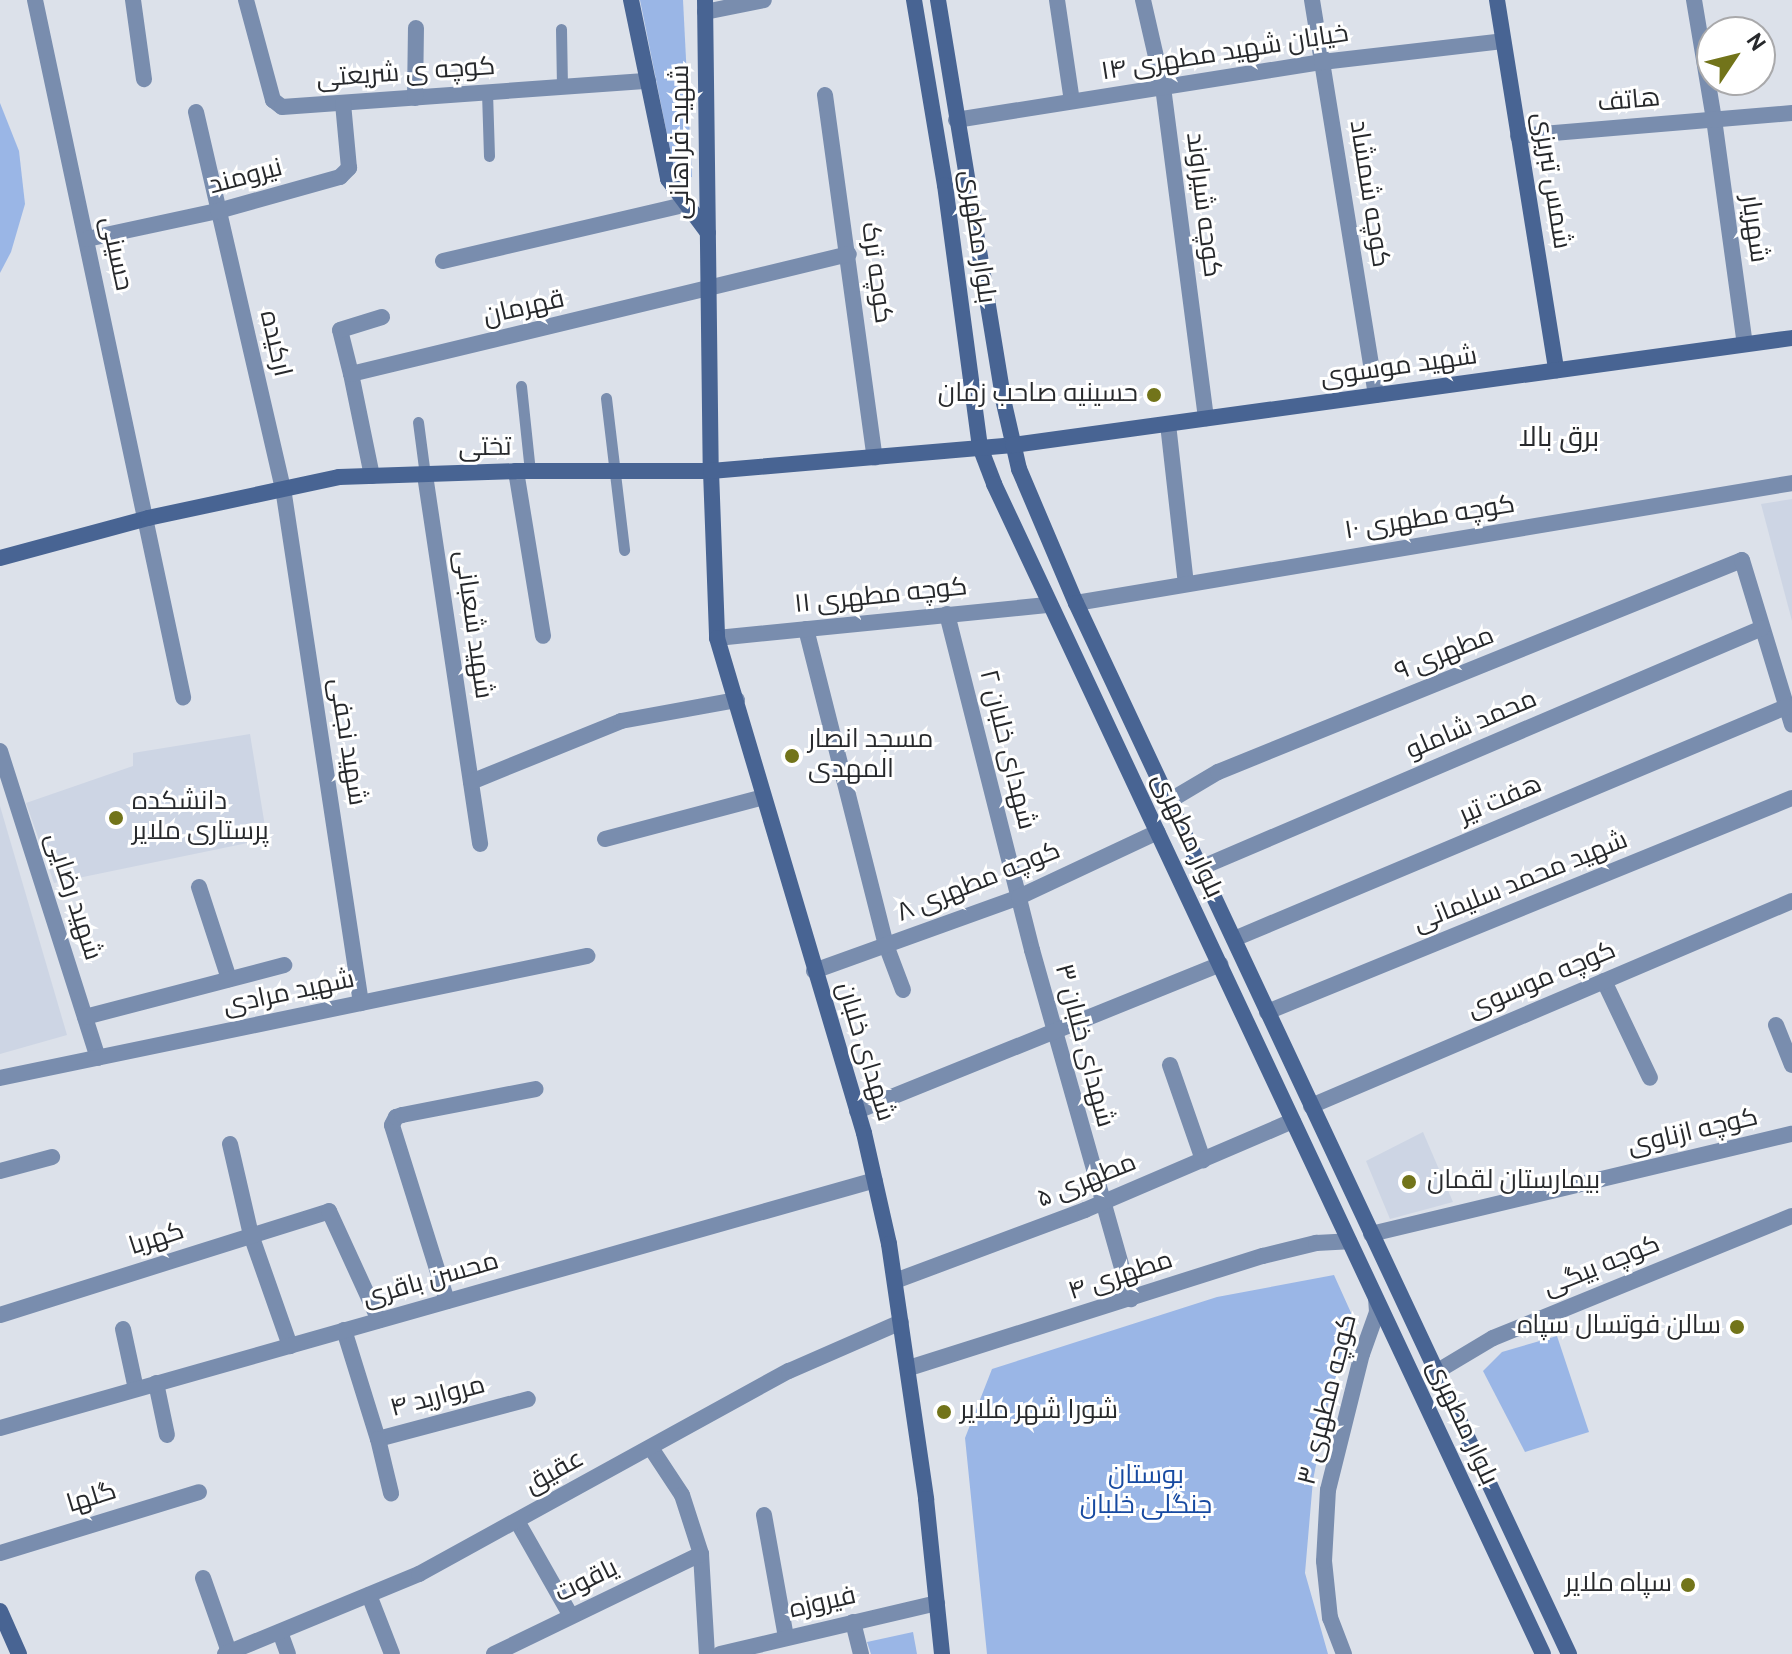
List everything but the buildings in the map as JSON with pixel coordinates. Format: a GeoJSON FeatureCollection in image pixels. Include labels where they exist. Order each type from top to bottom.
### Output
{"type":"FeatureCollection","features":[{"type":"Feature","properties":{"kind":"main road","name":"شهید فراهانی"},"geometry":{"type":"LineString","coordinates":[[631,0],[668,179],[684,205],[708,233]]}},
{"type":"Feature","properties":{"kind":"main road","name":"بلوار مطهری"},"geometry":{"type":"LineString","coordinates":[[914,0],[945,185],[980,447],[1049,605],[1543,1654]]}},
{"type":"Feature","properties":{"kind":"main road","name":"بلوار مطهری"},"geometry":{"type":"LineString","coordinates":[[938,0],[956,120],[1019,469],[1076,603],[1569,1654]]}},
{"type":"Feature","properties":{"kind":"main road","name":"شمس تبریزی"},"geometry":{"type":"LineString","coordinates":[[1497,0],[1556,370]]}},
{"type":"Feature","properties":{"kind":"main road","name":"شهید فراهانی"},"geometry":{"type":"LineString","coordinates":[[705,6],[708,233]]}},
{"type":"Feature","properties":{"kind":"main road","name":"شهدای خلبان"},"geometry":{"type":"LineString","coordinates":[[708,233],[717,638],[875,1180],[909,1368],[942,1654]]}},
{"type":"Feature","properties":{"kind":"main road","name":"شهید موسوی"},"geometry":{"type":"LineString","coordinates":[[980,447],[1013,445],[1792,338]]}},
{"type":"Feature","properties":{"kind":"main road","name":"تختی"},"geometry":{"type":"LineString","coordinates":[[0,558],[148,518],[339,477],[711,471],[980,447]]}},
{"type":"Feature","properties":{"kind":"main road"},"geometry":{"type":"LineString","coordinates":[[0,1611],[19,1654]]}},
{"type":"Feature","properties":{"kind":"street","name":"حسینی"},"geometry":{"type":"LineString","coordinates":[[35,0],[148,518],[183,697]]}},
{"type":"Feature","properties":{"kind":"street"},"geometry":{"type":"LineString","coordinates":[[133,0],[144,79]]}},
{"type":"Feature","properties":{"kind":"street","name":"کوچه ی شریعتی"},"geometry":{"type":"LineString","coordinates":[[246,0],[273,100],[282,107],[648,81]]}},
{"type":"Feature","properties":{"kind":"street"},"geometry":{"type":"LineString","coordinates":[[705,6],[764,0]]}},
{"type":"Feature","properties":{"kind":"street"},"geometry":{"type":"LineString","coordinates":[[1057,0],[1072,101]]}},
{"type":"Feature","properties":{"kind":"street","name":"کوچه شیراوند"},"geometry":{"type":"LineString","coordinates":[[1143,0],[1163,87],[1206,418]]}},
{"type":"Feature","properties":{"kind":"street","name":"کوچه شمشاد"},"geometry":{"type":"LineString","coordinates":[[1312,0],[1376,395]]}},
{"type":"Feature","properties":{"kind":"street","name":"شهریار"},"geometry":{"type":"LineString","coordinates":[[1694,0],[1745,344]]}},
{"type":"Feature","properties":{"kind":"street"},"geometry":{"type":"LineString","coordinates":[[415,98],[416,28]]}},
{"type":"Feature","properties":{"kind":"street","name":"خیابان شهید مطهری ۱۴"},"geometry":{"type":"LineString","coordinates":[[956,120],[1322,62],[1503,41]]}},
{"type":"Feature","properties":{"kind":"street","name":"کوچه ترک"},"geometry":{"type":"LineString","coordinates":[[825,95],[875,458]]}},
{"type":"Feature","properties":{"kind":"street","name":"نیرومند"},"geometry":{"type":"LineString","coordinates":[[87,239],[218,211],[340,177],[349,168],[343,103]]}},
{"type":"Feature","properties":{"kind":"street","name":"ارکیده"},"geometry":{"type":"LineString","coordinates":[[196,112],[283,488]]}},
{"type":"Feature","properties":{"kind":"street","name":"هاتف"},"geometry":{"type":"LineString","coordinates":[[1518,136],[1792,113]]}},
{"type":"Feature","properties":{"kind":"street"},"geometry":{"type":"LineString","coordinates":[[443,261],[684,205]]}},
{"type":"Feature","properties":{"kind":"street","name":"قهرمان"},"geometry":{"type":"LineString","coordinates":[[351,374],[708,291],[849,254]]}},
{"type":"Feature","properties":{"kind":"street"},"geometry":{"type":"LineString","coordinates":[[372,476],[340,330],[382,317]]}},
{"type":"Feature","properties":{"kind":"street"},"geometry":{"type":"LineString","coordinates":[[1168,424],[1186,584]]}},
{"type":"Feature","properties":{"kind":"street"},"geometry":{"type":"LineString","coordinates":[[523,472],[543,636]]}},
{"type":"Feature","properties":{"kind":"street","name":"شهید شعبانی"},"geometry":{"type":"LineString","coordinates":[[425,475],[480,844]]}},
{"type":"Feature","properties":{"kind":"street","name":"کوچه مطهری ۱۰"},"geometry":{"type":"LineString","coordinates":[[1076,603],[1792,483]]}},
{"type":"Feature","properties":{"kind":"street","name":"شهید نجفی"},"geometry":{"type":"LineString","coordinates":[[283,488],[361,1003]]}},
{"type":"Feature","properties":{"kind":"street","name":"مطهری ۹"},"geometry":{"type":"LineString","coordinates":[[1169,801],[1218,772],[1742,560],[1762,628]]}},
{"type":"Feature","properties":{"kind":"street","name":"کوچه مطهری ۱۱"},"geometry":{"type":"LineString","coordinates":[[717,638],[1049,605]]}},
{"type":"Feature","properties":{"kind":"street","name":"شهدای خلبان ۲"},"geometry":{"type":"LineString","coordinates":[[947,614],[1019,897]]}},
{"type":"Feature","properties":{"kind":"street"},"geometry":{"type":"LineString","coordinates":[[1762,628],[1792,725]]}},
{"type":"Feature","properties":{"kind":"street","name":"محمد شاملو"},"geometry":{"type":"LineString","coordinates":[[1200,868],[1762,628]]}},
{"type":"Feature","properties":{"kind":"street"},"geometry":{"type":"LineString","coordinates":[[806,629],[886,945],[903,990]]}},
{"type":"Feature","properties":{"kind":"street"},"geometry":{"type":"LineString","coordinates":[[471,782],[621,721],[737,700]]}},
{"type":"Feature","properties":{"kind":"street","name":"هفت تیر"},"geometry":{"type":"LineString","coordinates":[[1234,939],[1786,707]]}},
{"type":"Feature","properties":{"kind":"street","name":"شهید رضایی"},"geometry":{"type":"LineString","coordinates":[[0,751],[98,1058]]}},
{"type":"Feature","properties":{"kind":"street"},"geometry":{"type":"LineString","coordinates":[[605,839],[764,797]]}},
{"type":"Feature","properties":{"kind":"street","name":"شهید محمد سلیمانی"},"geometry":{"type":"LineString","coordinates":[[1267,1012],[1792,798]]}},
{"type":"Feature","properties":{"kind":"street","name":"کوچه مطهری ۸"},"geometry":{"type":"LineString","coordinates":[[814,971],[1019,897],[1158,832]]}},
{"type":"Feature","properties":{"kind":"street"},"geometry":{"type":"LineString","coordinates":[[199,887],[229,979]]}},
{"type":"Feature","properties":{"kind":"street","name":"شهدای خلبان ۳"},"geometry":{"type":"LineString","coordinates":[[1019,897],[1131,1299]]}},
{"type":"Feature","properties":{"kind":"street","name":"کوچه موسوی"},"geometry":{"type":"LineString","coordinates":[[1311,1106],[1792,901]]}},
{"type":"Feature","properties":{"kind":"street","name":"شهید مرادی"},"geometry":{"type":"LineString","coordinates":[[0,1078],[587,956]]}},
{"type":"Feature","properties":{"kind":"street"},"geometry":{"type":"LineString","coordinates":[[857,1111],[1055,1034],[1220,964]]}},
{"type":"Feature","properties":{"kind":"street"},"geometry":{"type":"LineString","coordinates":[[85,1017],[284,965]]}},
{"type":"Feature","properties":{"kind":"street"},"geometry":{"type":"LineString","coordinates":[[1604,981],[1650,1078]]}},
{"type":"Feature","properties":{"kind":"street"},"geometry":{"type":"LineString","coordinates":[[1776,1025],[1792,1065]]}},
{"type":"Feature","properties":{"kind":"street"},"geometry":{"type":"LineString","coordinates":[[1170,1065],[1203,1160]]}},
{"type":"Feature","properties":{"kind":"street"},"geometry":{"type":"LineString","coordinates":[[447,1301],[392,1125],[396,1117],[402,1115],[536,1089]]}},
{"type":"Feature","properties":{"kind":"street","name":"مطهری ۵"},"geometry":{"type":"LineString","coordinates":[[895,1281],[1102,1203],[1293,1121]]}},
{"type":"Feature","properties":{"kind":"street","name":"کوچه ازناوی"},"geometry":{"type":"LineString","coordinates":[[1371,1234],[1792,1134]]}},
{"type":"Feature","properties":{"kind":"street"},"geometry":{"type":"LineString","coordinates":[[230,1144],[251,1235],[290,1346]]}},
{"type":"Feature","properties":{"kind":"street"},"geometry":{"type":"LineString","coordinates":[[0,1171],[52,1157]]}},
{"type":"Feature","properties":{"kind":"street","name":"محسن باقری"},"geometry":{"type":"LineString","coordinates":[[0,1428],[875,1180]]}},
{"type":"Feature","properties":{"kind":"street","name":"کهربا"},"geometry":{"type":"LineString","coordinates":[[0,1315],[329,1211],[379,1320]]}},
{"type":"Feature","properties":{"kind":"street","name":"کوچه بیگی"},"geometry":{"type":"LineString","coordinates":[[1436,1372],[1493,1338],[1792,1216]]}},
{"type":"Feature","properties":{"kind":"street","name":"مطهری ۴"},"geometry":{"type":"LineString","coordinates":[[909,1368],[1263,1256],[1316,1243],[1349,1241]]}},
{"type":"Feature","properties":{"kind":"street","name":"کوچه مطهری ۳"},"geometry":{"type":"LineString","coordinates":[[1344,1654],[1330,1618],[1324,1561],[1328,1490],[1362,1354],[1377,1312],[1376,1299]]}},
{"type":"Feature","properties":{"kind":"street","name":"عقیق"},"geometry":{"type":"LineString","coordinates":[[227,1653],[419,1574],[789,1371],[901,1322]]}},
{"type":"Feature","properties":{"kind":"street"},"geometry":{"type":"LineString","coordinates":[[123,1329],[136,1389]]}},
{"type":"Feature","properties":{"kind":"street","name":"مروارید ۴"},"geometry":{"type":"LineString","coordinates":[[344,1330],[378,1439],[528,1399]]}},
{"type":"Feature","properties":{"kind":"street"},"geometry":{"type":"LineString","coordinates":[[156,1383],[167,1435]]}},
{"type":"Feature","properties":{"kind":"street"},"geometry":{"type":"LineString","coordinates":[[378,1439],[391,1493]]}},
{"type":"Feature","properties":{"kind":"street"},"geometry":{"type":"LineString","coordinates":[[651,1448],[682,1495],[701,1554],[707,1654]]}},
{"type":"Feature","properties":{"kind":"street","name":"گلها"},"geometry":{"type":"LineString","coordinates":[[0,1553],[199,1492]]}},
{"type":"Feature","properties":{"kind":"street"},"geometry":{"type":"LineString","coordinates":[[764,1515],[777,1644]]}},
{"type":"Feature","properties":{"kind":"street"},"geometry":{"type":"LineString","coordinates":[[517,1521],[571,1616]]}},
{"type":"Feature","properties":{"kind":"street","name":"یاقوت"},"geometry":{"type":"LineString","coordinates":[[494,1654],[701,1554]]}},
{"type":"Feature","properties":{"kind":"street"},"geometry":{"type":"LineString","coordinates":[[203,1578],[227,1653]]}},
{"type":"Feature","properties":{"kind":"street"},"geometry":{"type":"LineString","coordinates":[[369,1595],[392,1654]]}},
{"type":"Feature","properties":{"kind":"street","name":"فیروزه"},"geometry":{"type":"LineString","coordinates":[[720,1654],[777,1644],[853,1622],[937,1603]]}},
{"type":"Feature","properties":{"kind":"street"},"geometry":{"type":"LineString","coordinates":[[853,1622],[861,1654]]}},
{"type":"Feature","properties":{"kind":"street"},"geometry":{"type":"LineString","coordinates":[[280,1632],[288,1654]]}},
{"type":"Feature","properties":{"kind":"lane"},"geometry":{"type":"LineString","coordinates":[[561,29],[562,87]]}},
{"type":"Feature","properties":{"kind":"lane"},"geometry":{"type":"LineString","coordinates":[[487,92],[489,156]]}},
{"type":"Feature","properties":{"kind":"lane"},"geometry":{"type":"LineString","coordinates":[[521,386],[523,472]]}},
{"type":"Feature","properties":{"kind":"lane"},"geometry":{"type":"LineString","coordinates":[[606,398],[624,550]]}},
{"type":"Feature","properties":{"kind":"lane"},"geometry":{"type":"LineString","coordinates":[[418,422],[425,475]]}},
{"type":"Feature","properties":{"kind":"shaded area"},"geometry":{"type":"Polygon","coordinates":[[[1792,499],[1792,621],[1761,504],[1792,499]]]}},
{"type":"Feature","properties":{"kind":"shaded area"},"geometry":{"type":"Polygon","coordinates":[[[250,734],[267,839],[54,883],[26,803],[133,766],[133,753],[250,734]]]}},
{"type":"Feature","properties":{"kind":"shaded area"},"geometry":{"type":"Polygon","coordinates":[[[0,806],[67,1035],[0,1054],[0,806]]]}},
{"type":"Feature","properties":{"kind":"shaded area","name":"بیمارستان لقمان"},"geometry":{"type":"Polygon","coordinates":[[[1423,1132],[1453,1202],[1390,1219],[1366,1161],[1423,1132]]]}},
{"type":"Feature","properties":{"kind":"green space"},"geometry":{"type":"Polygon","coordinates":[[[640,0],[683,0],[692,177],[676,179],[640,0]]]}},
{"type":"Feature","properties":{"kind":"green space"},"geometry":{"type":"Polygon","coordinates":[[[0,103],[19,151],[25,204],[11,252],[0,273],[0,103]]]}},
{"type":"Feature","properties":{"kind":"green space","name":"بوستان جنگلی خلبان"},"geometry":{"type":"Polygon","coordinates":[[[1334,1275],[1357,1326],[1331,1389],[1313,1480],[1305,1573],[1328,1654],[987,1654],[965,1438],[992,1369],[1217,1297],[1334,1275]]]}},
{"type":"Feature","properties":{"kind":"green space"},"geometry":{"type":"Polygon","coordinates":[[[1557,1336],[1589,1432],[1525,1452],[1483,1371],[1502,1352],[1557,1336]]]}},
{"type":"Feature","properties":{"kind":"green space"},"geometry":{"type":"Polygon","coordinates":[[[913,1632],[917,1654],[871,1654],[867,1642],[913,1632]]]}},
{"type":"Feature","properties":{"kind":"place","name":"حسینیه صاحب زمان"},"geometry":{"type":"Point","coordinates":[1154,395]}},
{"type":"Feature","properties":{"kind":"place","name":"مسجد انصار المهدی"},"geometry":{"type":"Point","coordinates":[792,756]}},
{"type":"Feature","properties":{"kind":"place","name":"دانشکده پرستاری ملایر"},"geometry":{"type":"Point","coordinates":[116,818]}},
{"type":"Feature","properties":{"kind":"place","name":"بیمارستان لقمان"},"geometry":{"type":"Point","coordinates":[1409,1182]}},
{"type":"Feature","properties":{"kind":"place","name":"سالن فوتسال سپاه"},"geometry":{"type":"Point","coordinates":[1737,1327]}},
{"type":"Feature","properties":{"kind":"place","name":"شورا شهر ملایر"},"geometry":{"type":"Point","coordinates":[944,1412]}},
{"type":"Feature","properties":{"kind":"place","name":"سپاه ملایر"},"geometry":{"type":"Point","coordinates":[1688,1585]}},
{"type":"Feature","properties":{"kind":"district","name":"برق بالا"},"geometry":{"type":"Point","coordinates":[1559,439]}}]}
